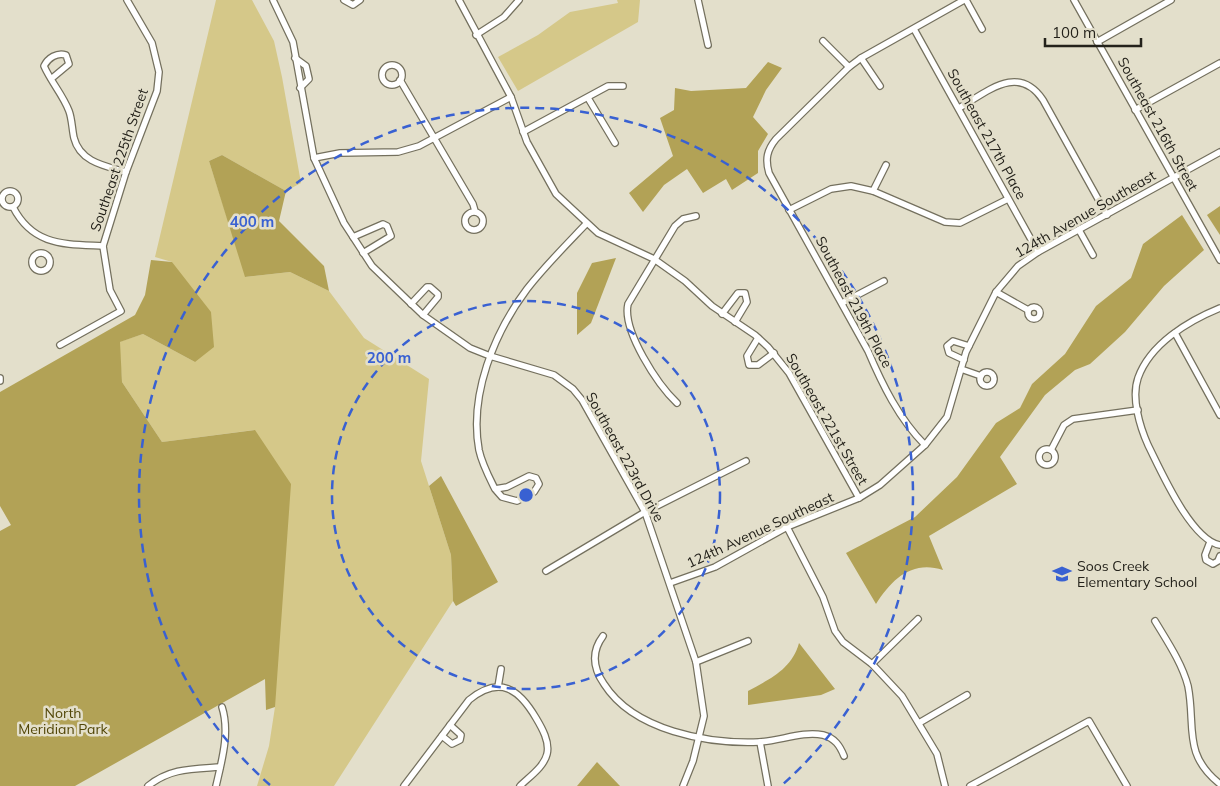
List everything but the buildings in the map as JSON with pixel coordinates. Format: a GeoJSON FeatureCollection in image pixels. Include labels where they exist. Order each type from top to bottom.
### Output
{"type":"FeatureCollection","features":[{"type":"Feature","properties":{"kind":"street","name":"Southeast 225th Street"},"geometry":{"type":"LineString","coordinates":[[103,246],[126,172],[157,91],[159,72],[152,43],[127,0]]}},
{"type":"Feature","properties":{"kind":"street","name":"Southeast 223rd Drive"},"geometry":{"type":"LineString","coordinates":[[273,0],[290,33],[314,158],[332,199],[363,253],[392,287],[423,315],[470,348],[490,356],[545,371],[562,379],[573,388],[582,400],[645,512],[696,662],[703,697],[704,716],[700,737],[683,786]]}},
{"type":"Feature","properties":{"kind":"street"},"geometry":{"type":"LineString","coordinates":[[344,0],[353,6],[360,0]]}},
{"type":"Feature","properties":{"kind":"street","name":"Southeast 221st Street"},"geometry":{"type":"LineString","coordinates":[[459,0],[476,35],[511,97],[523,132],[556,194],[586,224],[613,242],[654,259],[685,281],[722,314],[758,338],[774,353],[789,373],[859,498]]}},
{"type":"Feature","properties":{"kind":"street"},"geometry":{"type":"LineString","coordinates":[[476,35],[504,17],[519,0]]}},
{"type":"Feature","properties":{"kind":"street"},"geometry":{"type":"LineString","coordinates":[[698,0],[708,45]]}},
{"type":"Feature","properties":{"kind":"street"},"geometry":{"type":"LineString","coordinates":[[823,41],[849,67],[861,58],[965,0],[982,29]]}},
{"type":"Feature","properties":{"kind":"street","name":"Southeast 216th Street"},"geometry":{"type":"LineString","coordinates":[[1074,0],[1220,260]]}},
{"type":"Feature","properties":{"kind":"street"},"geometry":{"type":"LineString","coordinates":[[1098,42],[1171,0]]}},
{"type":"Feature","properties":{"kind":"street","name":"Southeast 217th Place"},"geometry":{"type":"LineString","coordinates":[[914,28],[1038,252]]}},
{"type":"Feature","properties":{"kind":"street"},"geometry":{"type":"LineString","coordinates":[[51,79],[70,64],[66,55],[58,54],[45,64],[51,79],[70,112],[77,147],[91,161],[126,172]]}},
{"type":"Feature","properties":{"kind":"street","name":"Southeast 223rd Drive"},"geometry":{"type":"LineString","coordinates":[[295,58],[306,66],[309,79],[300,88]]}},
{"type":"Feature","properties":{"kind":"street"},"geometry":{"type":"LineString","coordinates":[[861,58],[880,86]]}},
{"type":"Feature","properties":{"kind":"street"},"geometry":{"type":"LineString","coordinates":[[1135,110],[1220,63]]}},
{"type":"Feature","properties":{"kind":"street","name":"Southeast 219th Place"},"geometry":{"type":"LineString","coordinates":[[849,67],[776,139],[767,153],[767,166],[789,210],[842,303],[868,351],[875,369],[905,422],[925,445]]}},
{"type":"Feature","properties":{"kind":"street"},"geometry":{"type":"LineString","coordinates":[[400,80],[473,204],[475,211]]}},
{"type":"Feature","properties":{"kind":"street"},"geometry":{"type":"LineString","coordinates":[[959,108],[1002,84],[1015,81],[1026,84],[1038,92],[1107,215]]}},
{"type":"Feature","properties":{"kind":"street"},"geometry":{"type":"LineString","coordinates":[[523,132],[608,86],[623,86]]}},
{"type":"Feature","properties":{"kind":"street"},"geometry":{"type":"LineString","coordinates":[[314,158],[340,153],[398,152],[420,146],[511,97]]}},
{"type":"Feature","properties":{"kind":"street"},"geometry":{"type":"LineString","coordinates":[[588,98],[615,144]]}},
{"type":"Feature","properties":{"kind":"street","name":"124th Avenue Southeast"},"geometry":{"type":"LineString","coordinates":[[670,583],[715,567],[787,528],[859,498],[880,485],[925,445],[947,417],[969,346],[996,292],[1018,266],[1038,252],[1220,152]]}},
{"type":"Feature","properties":{"kind":"street"},"geometry":{"type":"LineString","coordinates":[[873,191],[886,165]]}},
{"type":"Feature","properties":{"kind":"street"},"geometry":{"type":"LineString","coordinates":[[789,210],[831,189],[851,186],[873,191],[952,223],[967,221],[1008,199]]}},
{"type":"Feature","properties":{"kind":"street"},"geometry":{"type":"LineString","coordinates":[[13,206],[26,225],[49,242],[103,246],[110,290],[121,310],[60,345]]}},
{"type":"Feature","properties":{"kind":"street"},"geometry":{"type":"LineString","coordinates":[[677,403],[665,392],[634,337],[627,318],[628,304],[654,259],[679,222],[696,216]]}},
{"type":"Feature","properties":{"kind":"street"},"geometry":{"type":"LineString","coordinates":[[353,237],[382,224],[387,226],[391,236],[363,253]]}},
{"type":"Feature","properties":{"kind":"street"},"geometry":{"type":"LineString","coordinates":[[495,489],[507,487],[529,476],[536,478],[539,484],[534,492],[517,501],[502,497],[495,489],[479,449],[480,396],[490,356],[504,325],[527,289],[586,224]]}},
{"type":"Feature","properties":{"kind":"street"},"geometry":{"type":"LineString","coordinates":[[1079,230],[1093,255]]}},
{"type":"Feature","properties":{"kind":"street"},"geometry":{"type":"LineString","coordinates":[[44,253],[49,242]]}},
{"type":"Feature","properties":{"kind":"street"},"geometry":{"type":"LineString","coordinates":[[842,303],[884,280]]}},
{"type":"Feature","properties":{"kind":"street"},"geometry":{"type":"LineString","coordinates":[[411,304],[427,287],[430,287],[438,294],[438,297],[423,315]]}},
{"type":"Feature","properties":{"kind":"street"},"geometry":{"type":"LineString","coordinates":[[996,292],[1028,310]]}},
{"type":"Feature","properties":{"kind":"street"},"geometry":{"type":"LineString","coordinates":[[722,314],[738,293],[745,293],[747,302],[735,322]]}},
{"type":"Feature","properties":{"kind":"street"},"geometry":{"type":"LineString","coordinates":[[1219,545],[1210,542],[1191,525],[1143,434],[1135,394],[1137,379],[1151,354],[1175,333],[1220,308]]}},
{"type":"Feature","properties":{"kind":"street"},"geometry":{"type":"LineString","coordinates":[[1175,333],[1220,415]]}},
{"type":"Feature","properties":{"kind":"street","name":"Southeast 221st Street"},"geometry":{"type":"LineString","coordinates":[[758,338],[747,356],[749,365],[758,365],[774,353]]}},
{"type":"Feature","properties":{"kind":"street"},"geometry":{"type":"LineString","coordinates":[[964,360],[949,354],[947,346],[953,341],[969,346]]}},
{"type":"Feature","properties":{"kind":"street"},"geometry":{"type":"LineString","coordinates":[[961,369],[981,376]]}},
{"type":"Feature","properties":{"kind":"street"},"geometry":{"type":"LineString","coordinates":[[1051,450],[1064,425],[1073,419],[1138,410]]}},
{"type":"Feature","properties":{"kind":"street"},"geometry":{"type":"LineString","coordinates":[[546,571],[645,512],[746,461]]}},
{"type":"Feature","properties":{"kind":"street"},"geometry":{"type":"LineString","coordinates":[[787,528],[823,597],[835,631],[856,654],[872,664],[902,696],[937,754],[945,786]]}},
{"type":"Feature","properties":{"kind":"street"},"geometry":{"type":"LineString","coordinates":[[1210,542],[1206,560],[1210,563],[1216,563],[1220,556]]}},
{"type":"Feature","properties":{"kind":"street"},"geometry":{"type":"LineString","coordinates":[[872,664],[918,619]]}},
{"type":"Feature","properties":{"kind":"street"},"geometry":{"type":"LineString","coordinates":[[1155,621],[1180,664],[1188,687],[1190,728],[1202,767],[1220,784]]}},
{"type":"Feature","properties":{"kind":"street"},"geometry":{"type":"LineString","coordinates":[[603,636],[595,648],[594,656],[596,669],[609,692],[620,703],[652,722],[700,737],[720,740],[760,742],[811,734],[823,735],[834,740],[844,756]]}},
{"type":"Feature","properties":{"kind":"street"},"geometry":{"type":"LineString","coordinates":[[696,662],[748,641]]}},
{"type":"Feature","properties":{"kind":"street"},"geometry":{"type":"LineString","coordinates":[[498,687],[501,669]]}},
{"type":"Feature","properties":{"kind":"street"},"geometry":{"type":"LineString","coordinates":[[404,786],[469,700],[477,693],[498,687],[516,692],[525,699],[542,728],[547,741],[548,753],[539,767],[520,786]]}},
{"type":"Feature","properties":{"kind":"street"},"geometry":{"type":"LineString","coordinates":[[920,723],[967,695]]}},
{"type":"Feature","properties":{"kind":"street"},"geometry":{"type":"LineString","coordinates":[[216,786],[226,736],[225,717],[222,707]]}},
{"type":"Feature","properties":{"kind":"street"},"geometry":{"type":"LineString","coordinates":[[970,786],[1089,721],[1127,786]]}},
{"type":"Feature","properties":{"kind":"street"},"geometry":{"type":"LineString","coordinates":[[442,736],[452,744],[460,740],[461,735],[450,725]]}},
{"type":"Feature","properties":{"kind":"street"},"geometry":{"type":"LineString","coordinates":[[760,742],[768,786]]}},
{"type":"Feature","properties":{"kind":"street"},"geometry":{"type":"LineString","coordinates":[[148,786],[160,776],[178,770],[220,767]]}},
{"type":"Feature","properties":{"kind":"shaded area"},"geometry":{"type":"Polygon","coordinates":[[[216,0],[252,0],[274,41],[301,183],[286,191],[222,155],[209,161],[246,277],[290,272],[329,291],[364,338],[429,379],[421,461],[451,555],[453,601],[334,786],[257,786],[269,746],[275,707],[254,430],[162,442],[122,382],[119,342],[143,334],[195,362],[172,262],[155,257],[216,0]]]}},
{"type":"Feature","properties":{"kind":"shaded area"},"geometry":{"type":"Polygon","coordinates":[[[617,0],[640,0],[638,22],[518,91],[498,57],[538,35],[570,12],[618,3],[617,0]]]}},
{"type":"Feature","properties":{"kind":"green space"},"geometry":{"type":"Polygon","coordinates":[[[768,62],[782,68],[766,90],[753,117],[768,134],[758,151],[758,173],[732,190],[726,179],[703,193],[687,169],[664,185],[643,212],[629,193],[673,156],[660,118],[674,110],[675,88],[691,91],[746,88],[768,62]]]}},
{"type":"Feature","properties":{"kind":"green space"},"geometry":{"type":"Polygon","coordinates":[[[222,155],[286,191],[279,221],[324,266],[329,291],[290,272],[245,277],[209,161],[222,155]]]}},
{"type":"Feature","properties":{"kind":"green space"},"geometry":{"type":"Polygon","coordinates":[[[1220,206],[1220,235],[1207,215],[1220,206]]]}},
{"type":"Feature","properties":{"kind":"green space"},"geometry":{"type":"Polygon","coordinates":[[[1182,215],[1204,250],[1164,286],[1125,332],[1090,364],[1075,370],[1045,395],[1000,457],[1017,484],[929,536],[943,570],[922,568],[904,574],[889,587],[876,604],[846,553],[915,517],[957,477],[996,423],[1020,408],[1032,384],[1065,354],[1096,306],[1131,278],[1143,244],[1182,215]]]}},
{"type":"Feature","properties":{"kind":"green space"},"geometry":{"type":"Polygon","coordinates":[[[616,258],[591,323],[577,335],[577,293],[592,263],[616,258]]]}},
{"type":"Feature","properties":{"kind":"green space","name":"North Meridian Park"},"geometry":{"type":"Polygon","coordinates":[[[151,260],[172,262],[211,312],[214,347],[195,362],[143,334],[120,342],[122,382],[162,442],[255,430],[291,484],[275,707],[266,710],[265,679],[75,786],[0,786],[0,531],[11,525],[0,506],[0,392],[135,315],[145,295],[151,260]]]}},
{"type":"Feature","properties":{"kind":"green space"},"geometry":{"type":"Polygon","coordinates":[[[441,476],[498,582],[456,606],[453,601],[451,555],[429,486],[441,476]]]}},
{"type":"Feature","properties":{"kind":"green space"},"geometry":{"type":"Polygon","coordinates":[[[799,643],[835,689],[821,695],[748,705],[748,691],[786,666],[796,652],[799,643]]]}},
{"type":"Feature","properties":{"kind":"green space"},"geometry":{"type":"Polygon","coordinates":[[[597,762],[620,786],[577,786],[597,762]]]}},
{"type":"Feature","properties":{"kind":"place","name":"Soos Creek Elementary School"},"geometry":{"type":"Point","coordinates":[1062,574]}}]}
